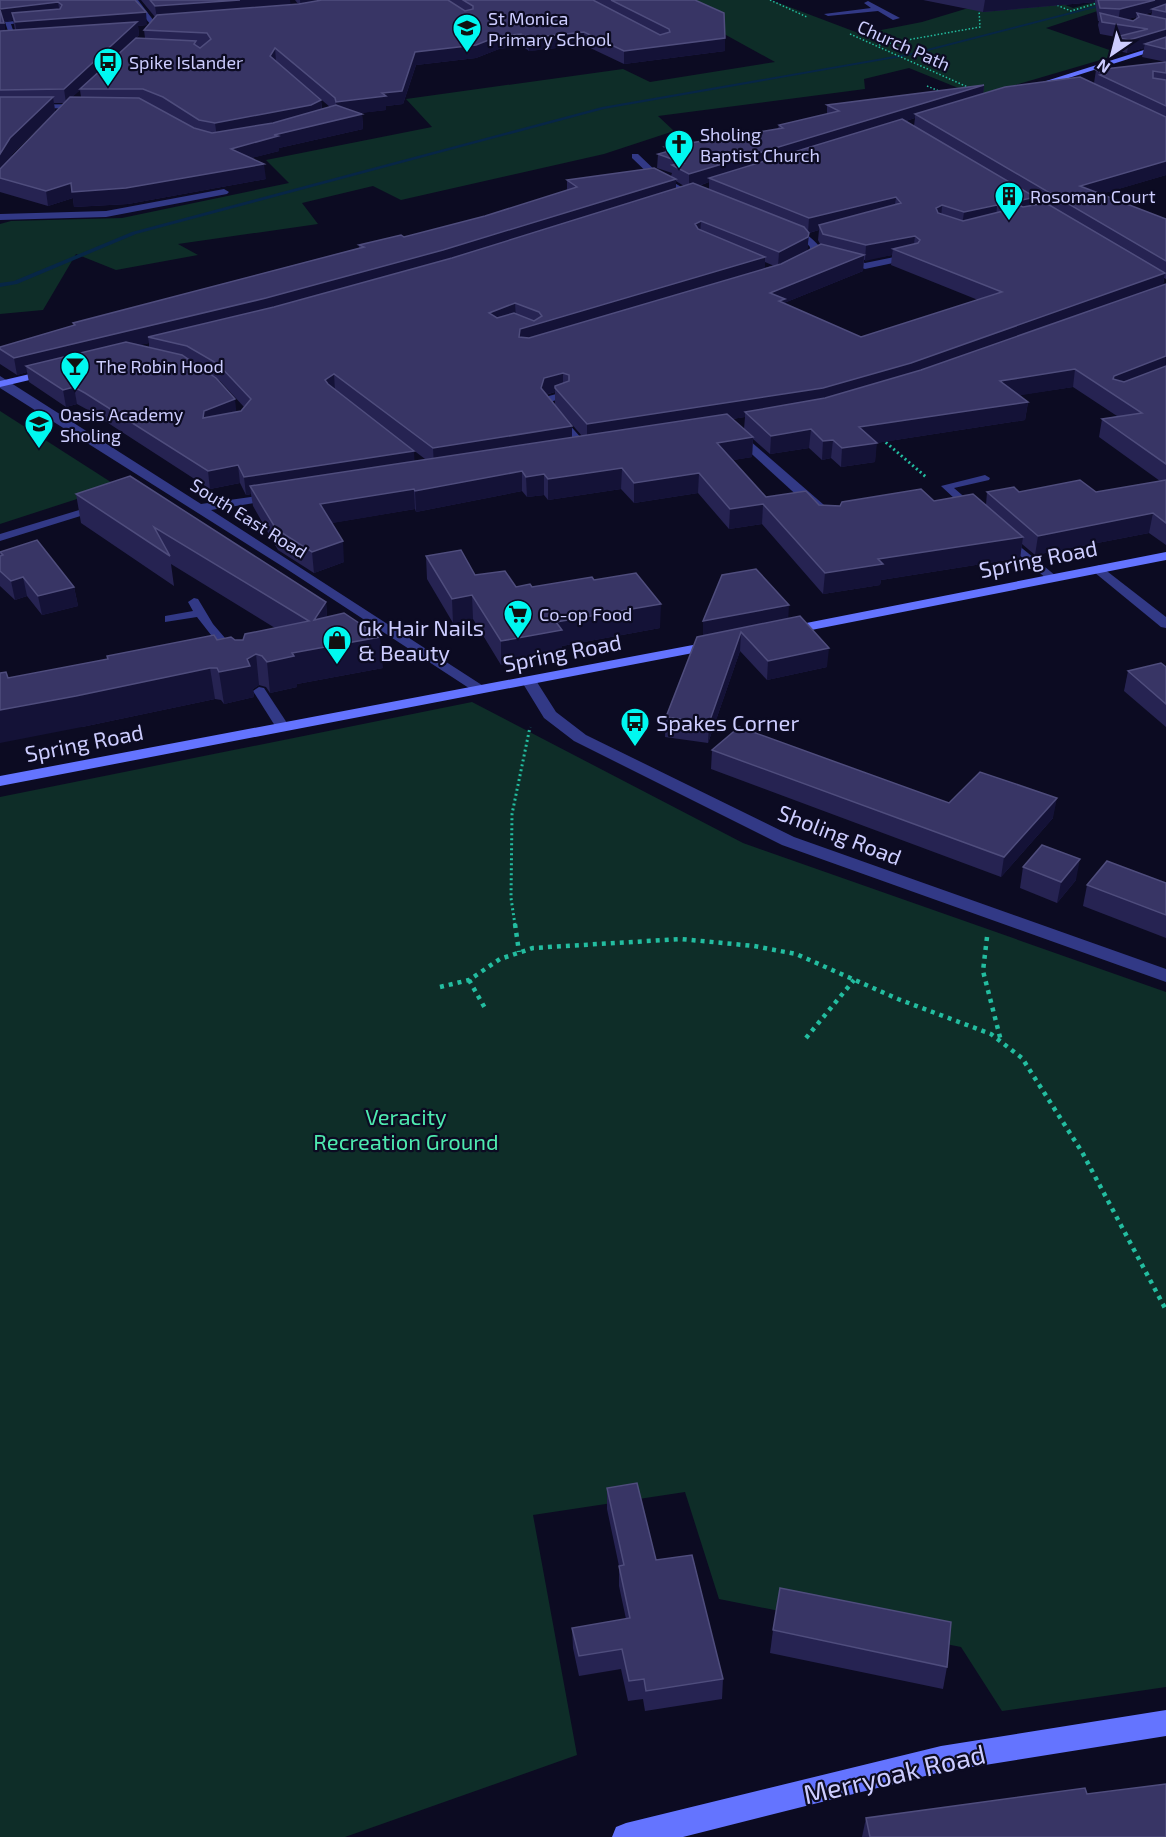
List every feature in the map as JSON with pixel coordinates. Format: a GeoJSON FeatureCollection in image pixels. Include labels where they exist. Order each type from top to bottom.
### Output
{"type":"FeatureCollection","features":[{"type":"Feature","properties":{"kind":"street"},"geometry":{"type":"LineString","coordinates":[[134,0],[153,26]]}},
{"type":"Feature","properties":{"kind":"street"},"geometry":{"type":"LineString","coordinates":[[862,0],[896,18]]}},
{"type":"Feature","properties":{"kind":"street"},"geometry":{"type":"LineString","coordinates":[[828,14],[879,9]]}},
{"type":"Feature","properties":{"kind":"street"},"geometry":{"type":"LineString","coordinates":[[143,30],[165,22]]}},
{"type":"Feature","properties":{"kind":"street"},"geometry":{"type":"LineString","coordinates":[[994,99],[1166,45]]}},
{"type":"Feature","properties":{"kind":"street"},"geometry":{"type":"LineString","coordinates":[[1064,76],[1076,82]]}},
{"type":"Feature","properties":{"kind":"street"},"geometry":{"type":"LineString","coordinates":[[56,119],[78,99]]}},
{"type":"Feature","properties":{"kind":"street"},"geometry":{"type":"LineString","coordinates":[[0,108],[99,106]]}},
{"type":"Feature","properties":{"kind":"street"},"geometry":{"type":"LineString","coordinates":[[0,217],[106,214],[224,192]]}},
{"type":"Feature","properties":{"kind":"street"},"geometry":{"type":"LineString","coordinates":[[679,198],[699,193]]}},
{"type":"Feature","properties":{"kind":"street"},"geometry":{"type":"LineString","coordinates":[[775,224],[807,238],[820,254],[793,268]]}},
{"type":"Feature","properties":{"kind":"street"},"geometry":{"type":"LineString","coordinates":[[807,238],[818,236]]}},
{"type":"Feature","properties":{"kind":"street"},"geometry":{"type":"LineString","coordinates":[[1,382],[66,369]]}},
{"type":"Feature","properties":{"kind":"street","name":"South East Road"},"geometry":{"type":"LineString","coordinates":[[1,382],[159,488],[199,508],[480,689]]}},
{"type":"Feature","properties":{"kind":"street"},"geometry":{"type":"LineString","coordinates":[[747,423],[724,428],[825,514]]}},
{"type":"Feature","properties":{"kind":"street"},"geometry":{"type":"LineString","coordinates":[[565,453],[591,449]]}},
{"type":"Feature","properties":{"kind":"street"},"geometry":{"type":"LineString","coordinates":[[199,508],[286,495]]}},
{"type":"Feature","properties":{"kind":"street","name":"Spring Road"},"geometry":{"type":"LineString","coordinates":[[775,633],[1166,556]]}},
{"type":"Feature","properties":{"kind":"street"},"geometry":{"type":"LineString","coordinates":[[1099,569],[1166,624]]}},
{"type":"Feature","properties":{"kind":"street","name":"Spring Road"},"geometry":{"type":"LineString","coordinates":[[0,781],[728,643]]}},
{"type":"Feature","properties":{"kind":"street","name":"Sholing Road"},"geometry":{"type":"LineString","coordinates":[[530,682],[550,715],[580,738],[788,841],[1166,976]]}},
{"type":"Feature","properties":{"kind":"street","name":"Merryoak Road"},"geometry":{"type":"LineString","coordinates":[[626,1837],[941,1759],[1166,1723]]}},
{"type":"Feature","properties":{"kind":"lane"},"geometry":{"type":"LineString","coordinates":[[12,39],[7,23],[39,20]]}},
{"type":"Feature","properties":{"kind":"lane"},"geometry":{"type":"LineString","coordinates":[[635,156],[648,170],[699,193]]}},
{"type":"Feature","properties":{"kind":"lane"},"geometry":{"type":"LineString","coordinates":[[835,258],[865,266],[912,256]]}},
{"type":"Feature","properties":{"kind":"lane"},"geometry":{"type":"LineString","coordinates":[[564,395],[548,399],[548,406],[591,449]]}},
{"type":"Feature","properties":{"kind":"lane"},"geometry":{"type":"LineString","coordinates":[[980,516],[946,486],[985,478]]}},
{"type":"Feature","properties":{"kind":"lane"},"geometry":{"type":"LineString","coordinates":[[0,538],[110,503]]}},
{"type":"Feature","properties":{"kind":"lane"},"geometry":{"type":"LineString","coordinates":[[998,532],[1052,578]]}},
{"type":"Feature","properties":{"kind":"lane"},"geometry":{"type":"LineString","coordinates":[[169,619],[197,608],[208,626],[243,666]]}},
{"type":"Feature","properties":{"kind":"lane"},"geometry":{"type":"LineString","coordinates":[[259,691],[282,726]]}},
{"type":"Feature","properties":{"kind":"path"},"geometry":{"type":"LineString","coordinates":[[770,0],[816,20]]}},
{"type":"Feature","properties":{"kind":"path"},"geometry":{"type":"LineString","coordinates":[[1052,4],[1071,11],[1107,0]]}},
{"type":"Feature","properties":{"kind":"path"},"geometry":{"type":"LineString","coordinates":[[877,45],[980,27],[979,10],[989,8]]}},
{"type":"Feature","properties":{"kind":"path","name":"Church Path"},"geometry":{"type":"LineString","coordinates":[[847,33],[994,99]]}},
{"type":"Feature","properties":{"kind":"path"},"geometry":{"type":"LineString","coordinates":[[927,86],[939,91]]}},
{"type":"Feature","properties":{"kind":"path"},"geometry":{"type":"LineString","coordinates":[[519,952],[511,898],[512,814],[530,724],[550,715]]}},
{"type":"Feature","properties":{"kind":"path"},"geometry":{"type":"LineString","coordinates":[[992,914],[983,970],[1001,1042]]}},
{"type":"Feature","properties":{"kind":"path"},"geometry":{"type":"LineString","coordinates":[[440,987],[469,980],[500,959],[533,948],[588,942],[681,939],[754,946],[796,954],[854,980],[991,1034],[1022,1058],[1082,1152],[1166,1310]]}},
{"type":"Feature","properties":{"kind":"path"},"geometry":{"type":"LineString","coordinates":[[469,980],[486,1010]]}},
{"type":"Feature","properties":{"kind":"path"},"geometry":{"type":"LineString","coordinates":[[806,1038],[854,980]]}},
{"type":"Feature","properties":{"kind":"green space"},"geometry":{"type":"Polygon","coordinates":[[[668,0],[771,0],[861,34],[922,22],[995,0],[1053,0],[1073,8],[1102,0],[1131,0],[1046,28],[1121,54],[978,96],[909,68],[864,79],[865,89],[658,116],[674,131],[604,154],[401,200],[373,186],[302,203],[318,224],[178,244],[198,255],[116,270],[76,254],[43,310],[0,314],[0,224],[11,221],[122,218],[289,183],[266,160],[432,127],[406,99],[623,69],[650,82],[775,62],[668,3],[668,0]]]}},
{"type":"Feature","properties":{"kind":"green space","name":"Oasis Academy Sholing"},"geometry":{"type":"Polygon","coordinates":[[[0,411],[117,486],[0,524],[0,411]]]}},
{"type":"Feature","properties":{"kind":"green space","name":"Veracity Recreation Ground"},"geometry":{"type":"Polygon","coordinates":[[[472,702],[743,843],[1166,992],[1166,1687],[1002,1711],[961,1647],[719,1599],[685,1492],[533,1515],[577,1755],[345,1837],[0,1837],[0,797],[472,702]]]}},
{"type":"Feature","properties":{"kind":"building"},"geometry":{"type":"Polygon","coordinates":[[[0,0],[135,0],[146,12],[15,22],[12,13],[60,9],[62,5],[58,2],[0,9],[0,0]]]}},
{"type":"Feature","properties":{"kind":"building"},"geometry":{"type":"Polygon","coordinates":[[[150,0],[240,0],[155,6],[150,0]]]}},
{"type":"Feature","properties":{"kind":"building"},"geometry":{"type":"Polygon","coordinates":[[[322,0],[448,0],[465,11],[473,9],[473,6],[463,0],[593,0],[660,35],[670,32],[669,29],[611,0],[695,0],[724,13],[725,38],[624,51],[584,32],[528,38],[521,34],[499,36],[476,45],[415,52],[402,91],[382,93],[386,96],[336,102],[335,98],[275,48],[270,56],[321,100],[311,105],[215,123],[199,120],[163,97],[143,89],[80,89],[136,38],[196,41],[194,44],[200,48],[211,39],[207,33],[144,30],[157,15],[299,4],[322,0]]]}},
{"type":"Feature","properties":{"kind":"building"},"geometry":{"type":"Polygon","coordinates":[[[1098,0],[1155,0],[1120,9],[1100,8],[1098,0]]]}},
{"type":"Feature","properties":{"kind":"building"},"geometry":{"type":"Polygon","coordinates":[[[1166,4],[1166,12],[1152,9],[1166,4]]]}},
{"type":"Feature","properties":{"kind":"building"},"geometry":{"type":"Polygon","coordinates":[[[0,10],[4,23],[0,23],[0,10]]]}},
{"type":"Feature","properties":{"kind":"building"},"geometry":{"type":"Polygon","coordinates":[[[1100,13],[1133,21],[1139,17],[1137,13],[1166,19],[1166,29],[1129,40],[1116,37],[1148,29],[1102,22],[1100,13]]]}},
{"type":"Feature","properties":{"kind":"building"},"geometry":{"type":"Polygon","coordinates":[[[137,22],[64,89],[0,90],[0,31],[137,22]]]}},
{"type":"Feature","properties":{"kind":"building"},"geometry":{"type":"Polygon","coordinates":[[[1166,37],[1166,49],[1145,44],[1166,37]]]}},
{"type":"Feature","properties":{"kind":"building"},"geometry":{"type":"Polygon","coordinates":[[[1166,62],[1166,73],[1153,71],[1153,78],[1166,80],[1166,106],[1100,75],[1105,74],[1096,70],[1166,62]]]}},
{"type":"Feature","properties":{"kind":"building"},"geometry":{"type":"Polygon","coordinates":[[[1080,77],[1166,117],[1166,161],[1080,186],[1166,219],[1166,261],[915,114],[1005,87],[1080,77]]]}},
{"type":"Feature","properties":{"kind":"building"},"geometry":{"type":"Polygon","coordinates":[[[984,85],[689,174],[672,165],[683,163],[658,154],[673,150],[665,147],[783,128],[779,125],[839,111],[827,105],[984,85]]]}},
{"type":"Feature","properties":{"kind":"building"},"geometry":{"type":"Polygon","coordinates":[[[0,97],[53,97],[10,138],[0,154],[0,97]]]}},
{"type":"Feature","properties":{"kind":"building"},"geometry":{"type":"Polygon","coordinates":[[[70,97],[139,98],[194,128],[212,133],[273,123],[336,105],[362,114],[274,135],[278,136],[231,149],[264,164],[126,188],[72,192],[71,183],[46,191],[0,178],[0,169],[70,97]]]}},
{"type":"Feature","properties":{"kind":"building"},"geometry":{"type":"Polygon","coordinates":[[[902,119],[1035,197],[1018,201],[1018,205],[1023,207],[1046,203],[1165,273],[911,363],[823,388],[587,424],[555,388],[569,381],[569,375],[563,373],[544,378],[541,388],[572,426],[433,448],[334,374],[325,380],[328,384],[414,451],[244,477],[238,465],[208,471],[85,393],[74,387],[63,390],[26,366],[126,342],[182,355],[216,378],[235,399],[204,411],[203,418],[241,411],[251,399],[218,364],[187,346],[148,337],[274,307],[452,258],[693,183],[804,227],[809,233],[808,237],[779,252],[701,221],[695,224],[698,229],[765,257],[520,329],[519,337],[529,338],[781,264],[821,244],[864,255],[770,293],[785,299],[779,301],[861,337],[1002,292],[893,249],[918,243],[920,240],[915,236],[866,245],[823,234],[819,225],[901,203],[896,197],[809,218],[709,178],[902,119]],[[942,205],[936,208],[938,213],[963,221],[1004,209],[997,205],[964,212],[942,205]],[[515,303],[489,313],[497,318],[514,313],[534,321],[542,316],[539,312],[515,303]]]}},
{"type":"Feature","properties":{"kind":"building"},"geometry":{"type":"Polygon","coordinates":[[[654,168],[676,179],[443,250],[266,298],[14,358],[0,349],[0,347],[75,325],[73,323],[364,247],[359,245],[401,235],[404,237],[485,216],[577,187],[567,180],[654,168]]]}},
{"type":"Feature","properties":{"kind":"building"},"geometry":{"type":"Polygon","coordinates":[[[1166,284],[1166,356],[1114,376],[1113,379],[1124,382],[1166,366],[1166,464],[1102,419],[1142,413],[1075,369],[1000,381],[1028,402],[859,427],[877,443],[842,448],[833,440],[823,441],[811,429],[771,436],[745,412],[825,398],[921,370],[1166,284]]]}},
{"type":"Feature","properties":{"kind":"building"},"geometry":{"type":"Polygon","coordinates":[[[727,414],[753,437],[717,443],[766,497],[806,491],[819,505],[840,506],[842,502],[921,489],[934,501],[973,494],[1023,537],[878,559],[883,564],[825,573],[763,504],[730,509],[699,473],[634,483],[622,468],[548,479],[544,474],[526,477],[522,471],[415,491],[414,489],[320,504],[343,541],[312,552],[276,529],[250,486],[727,414]]]}},
{"type":"Feature","properties":{"kind":"building"},"geometry":{"type":"Polygon","coordinates":[[[130,476],[326,602],[314,620],[344,613],[380,637],[292,653],[294,656],[267,662],[262,656],[256,654],[247,659],[250,666],[219,672],[217,668],[210,668],[0,710],[0,673],[6,672],[8,678],[108,659],[107,656],[214,635],[217,640],[231,637],[235,640],[243,640],[245,634],[309,621],[154,527],[170,556],[76,494],[130,476]]]}},
{"type":"Feature","properties":{"kind":"building"},"geometry":{"type":"Polygon","coordinates":[[[1080,480],[1096,492],[1166,480],[1166,523],[1153,513],[1038,536],[987,492],[1014,487],[1019,492],[1080,480]]]}},
{"type":"Feature","properties":{"kind":"building"},"geometry":{"type":"Polygon","coordinates":[[[37,540],[74,587],[38,596],[23,577],[11,581],[0,571],[0,556],[3,555],[0,552],[37,540]]]}},
{"type":"Feature","properties":{"kind":"building"},"geometry":{"type":"Polygon","coordinates":[[[461,550],[475,575],[505,571],[516,587],[530,584],[532,587],[592,577],[594,580],[636,573],[661,604],[556,622],[562,630],[501,641],[472,595],[452,599],[426,556],[461,550]]]}},
{"type":"Feature","properties":{"kind":"building"},"geometry":{"type":"Polygon","coordinates":[[[756,569],[789,605],[703,621],[722,575],[756,569]]]}},
{"type":"Feature","properties":{"kind":"building"},"geometry":{"type":"Polygon","coordinates":[[[800,616],[829,648],[768,661],[741,632],[709,723],[666,717],[697,637],[800,616]]]}},
{"type":"Feature","properties":{"kind":"building"},"geometry":{"type":"Polygon","coordinates":[[[1161,663],[1166,667],[1166,704],[1128,671],[1161,663]]]}},
{"type":"Feature","properties":{"kind":"building"},"geometry":{"type":"Polygon","coordinates":[[[739,727],[949,803],[980,772],[1057,798],[1004,857],[712,750],[739,727]]]}},
{"type":"Feature","properties":{"kind":"building"},"geometry":{"type":"Polygon","coordinates":[[[1042,845],[1080,859],[1061,882],[1023,867],[1042,845]]]}},
{"type":"Feature","properties":{"kind":"building"},"geometry":{"type":"Polygon","coordinates":[[[1107,861],[1166,883],[1166,915],[1087,885],[1107,861]]]}},
{"type":"Feature","properties":{"kind":"building"},"geometry":{"type":"Polygon","coordinates":[[[637,1483],[656,1560],[692,1555],[723,1679],[646,1691],[644,1679],[629,1681],[622,1649],[579,1656],[572,1628],[630,1618],[619,1566],[624,1565],[607,1488],[637,1483]]]}},
{"type":"Feature","properties":{"kind":"building"},"geometry":{"type":"Polygon","coordinates":[[[780,1588],[951,1622],[947,1667],[773,1630],[780,1588]]]}},
{"type":"Feature","properties":{"kind":"building"},"geometry":{"type":"Polygon","coordinates":[[[1166,1784],[1166,1837],[870,1837],[866,1818],[1085,1788],[1087,1794],[1166,1784]]]}},
{"type":"Feature","properties":{"kind":"waterway"},"geometry":{"type":"LineString","coordinates":[[0,285],[15,283],[134,233],[604,108],[912,54],[1123,0]]}},
{"type":"Feature","properties":{"kind":"place","name":"St Monica Primary School"},"geometry":{"type":"Point","coordinates":[467,54]}},
{"type":"Feature","properties":{"kind":"place","name":"Spike Islander"},"geometry":{"type":"Point","coordinates":[108,88]}},
{"type":"Feature","properties":{"kind":"place","name":"Sholing Baptist Church"},"geometry":{"type":"Point","coordinates":[679,170]}},
{"type":"Feature","properties":{"kind":"place","name":"Rosoman Court"},"geometry":{"type":"Point","coordinates":[1009,222]}},
{"type":"Feature","properties":{"kind":"place","name":"The Robin Hood"},"geometry":{"type":"Point","coordinates":[75,392]}},
{"type":"Feature","properties":{"kind":"place","name":"Oasis Academy Sholing"},"geometry":{"type":"Point","coordinates":[39,450]}},
{"type":"Feature","properties":{"kind":"place","name":"Co-op Food"},"geometry":{"type":"Point","coordinates":[518,640]}},
{"type":"Feature","properties":{"kind":"place","name":"Gk Hair Nails & Beauty"},"geometry":{"type":"Point","coordinates":[337,666]}},
{"type":"Feature","properties":{"kind":"place","name":"Spakes Corner"},"geometry":{"type":"Point","coordinates":[635,748]}}]}
